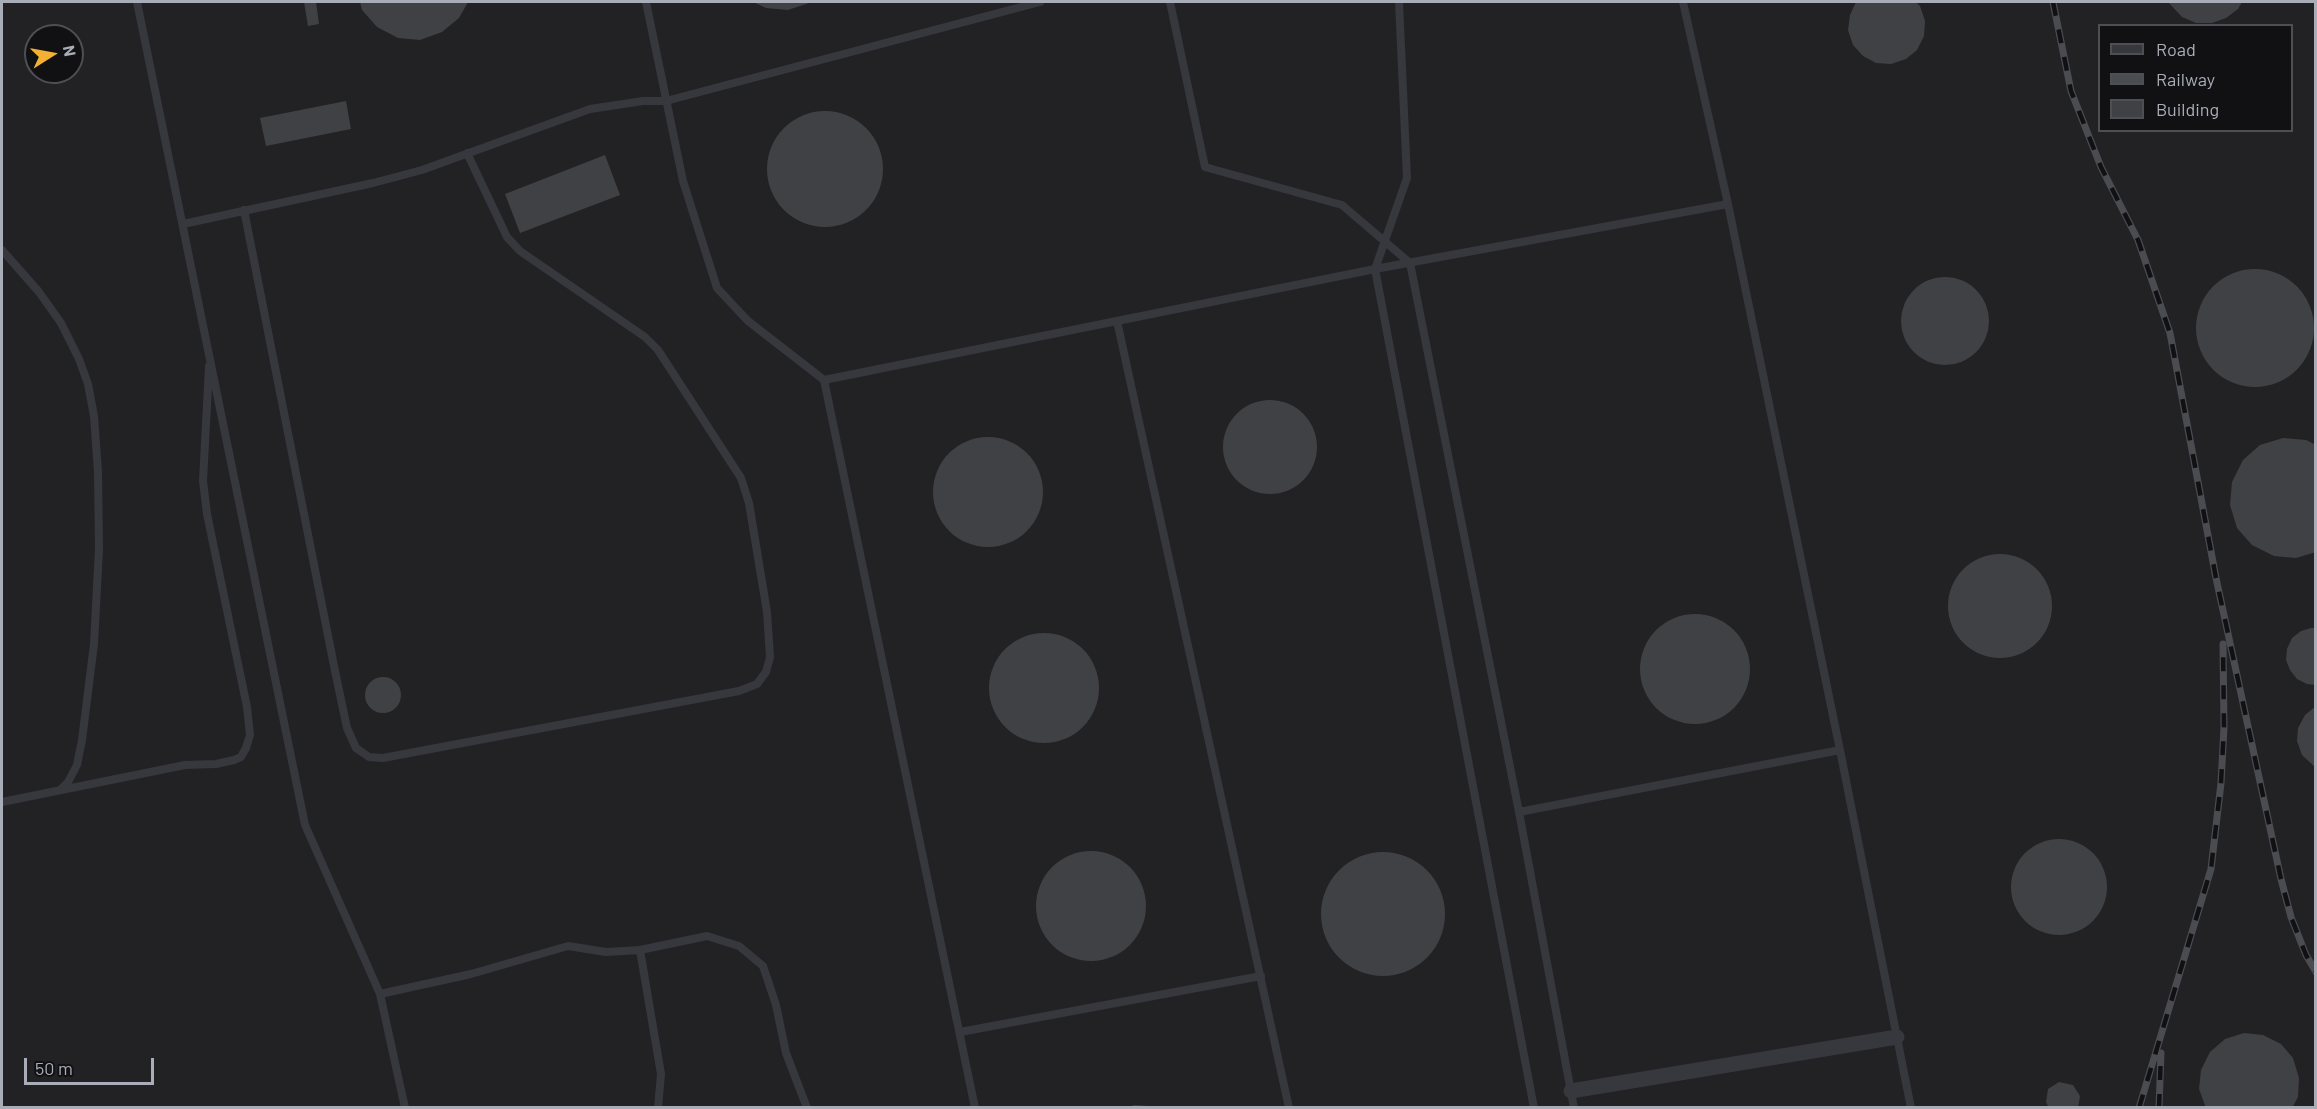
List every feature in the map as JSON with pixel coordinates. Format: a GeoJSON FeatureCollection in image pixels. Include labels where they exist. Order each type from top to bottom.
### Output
{"type":"FeatureCollection","features":[{"type":"Feature","properties":{"kind":"street"},"geometry":{"type":"LineString","coordinates":[[1571,1091],[1897,1037]]}},
{"type":"Feature","properties":{"kind":"lane"},"geometry":{"type":"LineString","coordinates":[[137,2],[305,825],[380,994],[405,1107]]}},
{"type":"Feature","properties":{"kind":"lane"},"geometry":{"type":"LineString","coordinates":[[646,2],[683,181],[717,288],[748,321],[825,380],[975,1107]]}},
{"type":"Feature","properties":{"kind":"lane"},"geometry":{"type":"LineString","coordinates":[[183,224],[373,183],[422,170],[590,109],[643,101],[666,101],[1040,2]]}},
{"type":"Feature","properties":{"kind":"lane"},"geometry":{"type":"LineString","coordinates":[[1170,2],[1205,167],[1342,205],[1410,263],[1574,1107]]}},
{"type":"Feature","properties":{"kind":"lane"},"geometry":{"type":"LineString","coordinates":[[1399,2],[1407,178],[1374,269],[1533,1107]]}},
{"type":"Feature","properties":{"kind":"lane"},"geometry":{"type":"LineString","coordinates":[[1683,2],[1728,204],[1911,1107]]}},
{"type":"Feature","properties":{"kind":"lane"},"geometry":{"type":"LineString","coordinates":[[244,210],[347,728],[356,748],[369,757],[383,758],[739,691],[757,684],[766,672],[770,657],[767,612],[749,503],[741,478],[658,350],[645,337],[520,250],[507,237],[467,153]]}},
{"type":"Feature","properties":{"kind":"lane"},"geometry":{"type":"LineString","coordinates":[[825,380],[1374,269],[1728,204]]}},
{"type":"Feature","properties":{"kind":"lane"},"geometry":{"type":"LineString","coordinates":[[2,250],[39,292],[61,323],[79,359],[88,384],[94,416],[98,472],[99,549],[94,644],[77,765],[68,782],[60,790]]}},
{"type":"Feature","properties":{"kind":"lane"},"geometry":{"type":"LineString","coordinates":[[1117,321],[1288,1107]]}},
{"type":"Feature","properties":{"kind":"lane"},"geometry":{"type":"LineString","coordinates":[[2,802],[185,765],[216,764],[241,757],[246,748],[250,735],[247,707],[207,514],[203,482],[210,355]]}},
{"type":"Feature","properties":{"kind":"lane"},"geometry":{"type":"LineString","coordinates":[[1518,812],[1840,750]]}},
{"type":"Feature","properties":{"kind":"lane"},"geometry":{"type":"LineString","coordinates":[[380,994],[471,974],[568,946],[606,952],[640,950],[707,936],[739,946],[763,966],[776,1005],[786,1053],[807,1107]]}},
{"type":"Feature","properties":{"kind":"lane"},"geometry":{"type":"LineString","coordinates":[[640,950],[661,1074],[658,1107]]}},
{"type":"Feature","properties":{"kind":"lane"},"geometry":{"type":"LineString","coordinates":[[960,1032],[1261,976]]}},
{"type":"Feature","properties":{"kind":"shaded area"},"geometry":{"type":"Polygon","coordinates":[[[2,2],[2315,2],[2315,1107],[2,1107],[2,2]]]}},
{"type":"Feature","properties":{"kind":"building"},"geometry":{"type":"Polygon","coordinates":[[[304,2],[316,2],[319,24],[308,26],[304,2]]]}},
{"type":"Feature","properties":{"kind":"building"},"geometry":{"type":"Polygon","coordinates":[[[360,2],[468,2],[459,18],[442,32],[420,40],[398,38],[377,27],[362,10],[360,2]]]}},
{"type":"Feature","properties":{"kind":"building"},"geometry":{"type":"Polygon","coordinates":[[[753,2],[812,2],[788,10],[766,8],[753,2]]]}},
{"type":"Feature","properties":{"kind":"building"},"geometry":{"type":"Polygon","coordinates":[[[1856,2],[1916,2],[1920,6],[1925,21],[1924,36],[1917,50],[1906,59],[1891,64],[1876,63],[1863,56],[1853,45],[1848,30],[1850,15],[1856,2]]]}},
{"type":"Feature","properties":{"kind":"building"},"geometry":{"type":"Polygon","coordinates":[[[2168,2],[2242,2],[2238,9],[2226,18],[2212,23],[2196,23],[2182,17],[2168,2]]]}},
{"type":"Feature","properties":{"kind":"building"},"geometry":{"type":"Polygon","coordinates":[[[346,101],[351,129],[266,146],[260,118],[346,101]]]}},
{"type":"Feature","properties":{"kind":"building"},"geometry":{"type":"Polygon","coordinates":[[[825,111],[847,116],[866,128],[878,147],[883,169],[878,191],[866,210],[847,222],[825,227],[803,222],[784,210],[772,191],[767,169],[772,147],[784,128],[803,116],[825,111]]]}},
{"type":"Feature","properties":{"kind":"building"},"geometry":{"type":"Polygon","coordinates":[[[605,155],[620,195],[520,233],[505,194],[605,155]]]}},
{"type":"Feature","properties":{"kind":"building"},"geometry":{"type":"Polygon","coordinates":[[[2255,269],[2278,273],[2297,286],[2310,305],[2314,328],[2310,351],[2297,370],[2278,383],[2255,387],[2232,383],[2213,370],[2200,351],[2196,328],[2200,305],[2213,286],[2232,273],[2255,269]]]}},
{"type":"Feature","properties":{"kind":"building"},"geometry":{"type":"Polygon","coordinates":[[[1936,277],[1954,277],[1970,284],[1982,296],[1989,312],[1989,330],[1982,346],[1970,358],[1954,365],[1936,365],[1920,358],[1908,346],[1901,330],[1901,312],[1908,296],[1920,284],[1936,277]]]}},
{"type":"Feature","properties":{"kind":"building"},"geometry":{"type":"Polygon","coordinates":[[[1270,400],[1288,403],[1303,414],[1314,429],[1317,447],[1314,465],[1303,480],[1288,491],[1270,494],[1252,491],[1237,480],[1226,465],[1223,447],[1226,429],[1237,414],[1252,403],[1270,400]]]}},
{"type":"Feature","properties":{"kind":"building"},"geometry":{"type":"Polygon","coordinates":[[[988,437],[1009,441],[1027,453],[1039,471],[1043,492],[1039,513],[1027,531],[1009,543],[988,547],[967,543],[949,531],[937,513],[933,492],[937,471],[949,453],[967,441],[988,437]]]}},
{"type":"Feature","properties":{"kind":"building"},"geometry":{"type":"Polygon","coordinates":[[[2283,438],[2306,440],[2316,445],[2316,552],[2296,558],[2274,556],[2252,545],[2237,528],[2230,505],[2232,482],[2243,460],[2260,445],[2283,438]]]}},
{"type":"Feature","properties":{"kind":"building"},"geometry":{"type":"Polygon","coordinates":[[[2000,554],[2020,558],[2037,569],[2048,586],[2052,606],[2048,626],[2037,643],[2020,654],[2000,658],[1980,654],[1963,643],[1952,626],[1948,606],[1952,586],[1963,569],[1980,558],[2000,554]]]}},
{"type":"Feature","properties":{"kind":"building"},"geometry":{"type":"Polygon","coordinates":[[[1695,614],[1716,618],[1734,630],[1746,648],[1750,669],[1746,690],[1734,708],[1716,720],[1695,724],[1674,720],[1656,708],[1644,690],[1640,669],[1644,648],[1656,630],[1674,618],[1695,614]]]}},
{"type":"Feature","properties":{"kind":"building"},"geometry":{"type":"Polygon","coordinates":[[[2316,628],[2316,685],[2297,679],[2286,660],[2287,649],[2292,638],[2301,631],[2316,628]]]}},
{"type":"Feature","properties":{"kind":"building"},"geometry":{"type":"Polygon","coordinates":[[[1044,633],[1065,637],[1083,649],[1095,667],[1099,688],[1095,709],[1083,727],[1065,739],[1044,743],[1023,739],[1005,727],[993,709],[989,688],[993,667],[1005,649],[1023,637],[1044,633]]]}},
{"type":"Feature","properties":{"kind":"building"},"geometry":{"type":"Polygon","coordinates":[[[383,677],[396,682],[401,695],[396,708],[383,713],[370,708],[365,695],[370,682],[383,677]]]}},
{"type":"Feature","properties":{"kind":"building"},"geometry":{"type":"Polygon","coordinates":[[[2316,706],[2316,768],[2302,755],[2297,741],[2298,728],[2305,715],[2316,706]]]}},
{"type":"Feature","properties":{"kind":"building"},"geometry":{"type":"Polygon","coordinates":[[[2059,839],[2077,843],[2093,853],[2103,869],[2107,887],[2103,905],[2093,921],[2077,931],[2059,935],[2041,931],[2025,921],[2015,905],[2011,887],[2015,869],[2025,853],[2041,843],[2059,839]]]}},
{"type":"Feature","properties":{"kind":"building"},"geometry":{"type":"Polygon","coordinates":[[[1091,851],[1112,855],[1130,867],[1142,885],[1146,906],[1142,927],[1130,945],[1112,957],[1091,961],[1070,957],[1052,945],[1040,927],[1036,906],[1040,885],[1052,867],[1070,855],[1091,851]]]}},
{"type":"Feature","properties":{"kind":"building"},"geometry":{"type":"Polygon","coordinates":[[[1383,852],[1407,857],[1427,870],[1440,890],[1445,914],[1440,938],[1427,958],[1407,971],[1383,976],[1359,971],[1339,958],[1326,938],[1321,914],[1326,890],[1339,870],[1359,857],[1383,852]]]}},
{"type":"Feature","properties":{"kind":"building"},"geometry":{"type":"Polygon","coordinates":[[[2244,1033],[2263,1035],[2281,1044],[2293,1058],[2299,1078],[2298,1097],[2292,1108],[2206,1108],[2199,1089],[2201,1070],[2210,1052],[2225,1039],[2244,1033]]]}},
{"type":"Feature","properties":{"kind":"building"},"geometry":{"type":"Polygon","coordinates":[[[2059,1082],[2073,1085],[2080,1096],[2078,1108],[2049,1108],[2046,1102],[2048,1089],[2059,1082]]]}},
{"type":"Feature","properties":{"kind":"building"},"geometry":{"type":"Polygon","coordinates":[[[1134,1105],[1149,1106],[1149,1108],[1126,1108],[1134,1105]]]}},
{"type":"Feature","properties":{"kind":"railway"},"geometry":{"type":"LineString","coordinates":[[2053,2],[2071,91],[2101,167],[2138,240],[2170,333],[2216,578],[2281,879],[2291,917],[2306,955],[2316,972]]}},
{"type":"Feature","properties":{"kind":"railway"},"geometry":{"type":"LineString","coordinates":[[2139,1108],[2211,869],[2221,783],[2224,727],[2223,644]]}},
{"type":"Feature","properties":{"kind":"railway"},"geometry":{"type":"LineString","coordinates":[[2159,1108],[2161,1053]]}}]}
